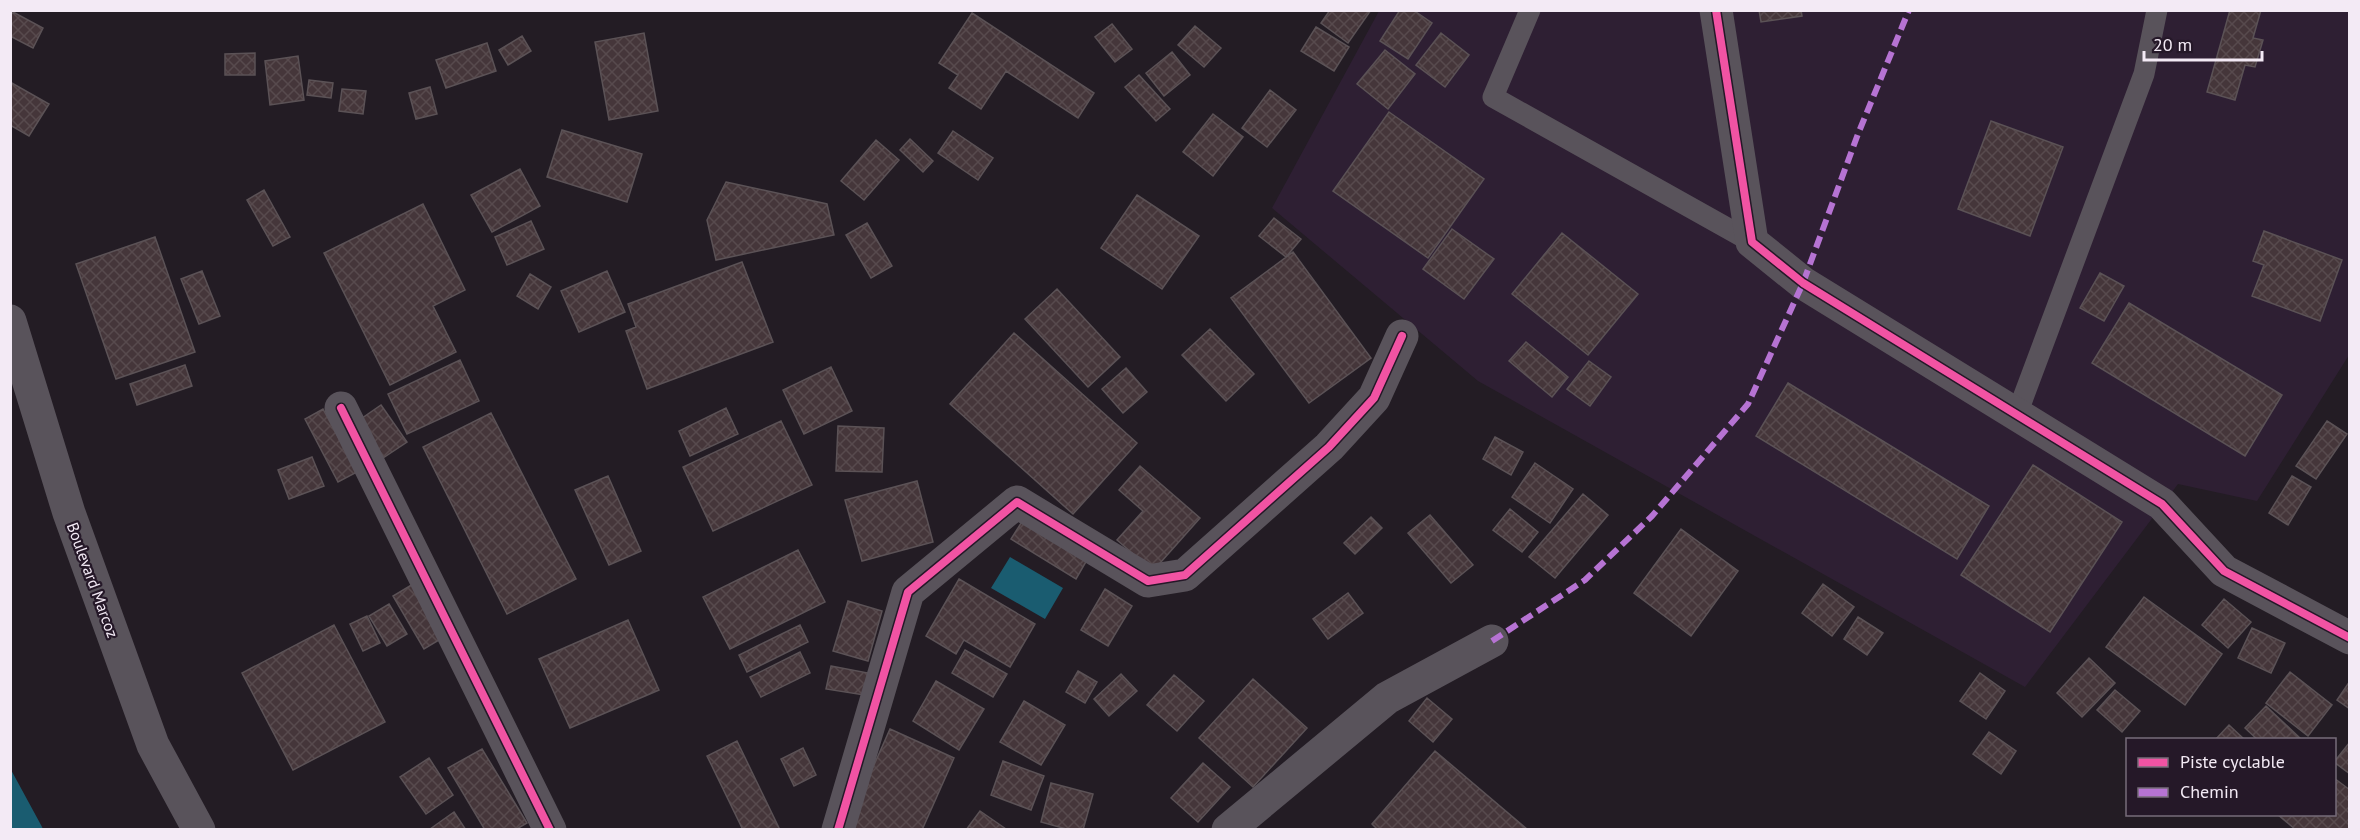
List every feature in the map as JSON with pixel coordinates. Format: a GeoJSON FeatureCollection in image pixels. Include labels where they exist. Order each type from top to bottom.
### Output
{"type":"FeatureCollection","features":[{"type":"Feature","properties":{"kind":"street"},"geometry":{"type":"LineString","coordinates":[[1716,10],[1752,242],[1803,283],[2162,504],[2224,571],[2349,638]]}},
{"type":"Feature","properties":{"kind":"street","name":"Boulevard Marcoz"},"geometry":{"type":"LineString","coordinates":[[10,321],[69,513],[153,745],[199,830]]}},
{"type":"Feature","properties":{"kind":"street"},"geometry":{"type":"LineString","coordinates":[[838,830],[908,592],[1017,502],[1148,582],[1185,575],[1329,447],[1374,398],[1402,336]]}},
{"type":"Feature","properties":{"kind":"street"},"geometry":{"type":"LineString","coordinates":[[341,408],[550,830]]}},
{"type":"Feature","properties":{"kind":"street"},"geometry":{"type":"LineString","coordinates":[[1228,830],[1387,698],[1492,641]]}},
{"type":"Feature","properties":{"kind":"lane"},"geometry":{"type":"LineString","coordinates":[[1530,10],[1493,97],[1752,242]]}},
{"type":"Feature","properties":{"kind":"lane"},"geometry":{"type":"LineString","coordinates":[[2017,414],[2144,74],[2157,10]]}},
{"type":"Feature","properties":{"kind":"shaded area"},"geometry":{"type":"Polygon","coordinates":[[[1379,11],[2349,11],[2349,355],[2257,501],[2178,484],[2025,687],[1478,381],[1272,208],[1379,11]]]}},
{"type":"Feature","properties":{"kind":"water"},"geometry":{"type":"Polygon","coordinates":[[[1010,557],[1063,588],[1045,619],[991,588],[1010,557]]]}},
{"type":"Feature","properties":{"kind":"water"},"geometry":{"type":"Polygon","coordinates":[[[10,768],[41,825],[43,829],[11,829],[10,768]]]}},
{"type":"Feature","properties":{"kind":"building"},"geometry":{"type":"Polygon","coordinates":[[[1330,10],[1371,10],[1348,43],[1321,23],[1330,10]]]}},
{"type":"Feature","properties":{"kind":"building"},"geometry":{"type":"Polygon","coordinates":[[[1400,10],[1413,10],[1432,23],[1408,59],[1380,41],[1400,10]]]}},
{"type":"Feature","properties":{"kind":"building"},"geometry":{"type":"Polygon","coordinates":[[[1759,10],[1801,10],[1802,16],[1761,22],[1759,10]]]}},
{"type":"Feature","properties":{"kind":"building"},"geometry":{"type":"Polygon","coordinates":[[[2230,10],[2261,10],[2253,38],[2263,40],[2255,67],[2245,65],[2235,100],[2207,92],[2230,10]]]}},
{"type":"Feature","properties":{"kind":"building"},"geometry":{"type":"Polygon","coordinates":[[[13,12],[43,28],[33,48],[10,36],[10,16],[13,12]]]}},
{"type":"Feature","properties":{"kind":"building"},"geometry":{"type":"Polygon","coordinates":[[[972,13],[1094,93],[1078,118],[1006,71],[981,109],[949,88],[958,75],[939,63],[972,13]]]}},
{"type":"Feature","properties":{"kind":"building"},"geometry":{"type":"Polygon","coordinates":[[[1112,24],[1132,49],[1115,62],[1095,37],[1112,24]]]}},
{"type":"Feature","properties":{"kind":"building"},"geometry":{"type":"Polygon","coordinates":[[[1195,26],[1221,48],[1204,67],[1178,45],[1195,26]]]}},
{"type":"Feature","properties":{"kind":"building"},"geometry":{"type":"Polygon","coordinates":[[[1316,27],[1349,47],[1334,71],[1301,51],[1316,27]]]}},
{"type":"Feature","properties":{"kind":"building"},"geometry":{"type":"Polygon","coordinates":[[[644,33],[658,111],[609,120],[595,42],[644,33]]]}},
{"type":"Feature","properties":{"kind":"building"},"geometry":{"type":"Polygon","coordinates":[[[1441,33],[1469,55],[1445,87],[1416,65],[1441,33]]]}},
{"type":"Feature","properties":{"kind":"building"},"geometry":{"type":"Polygon","coordinates":[[[522,36],[531,51],[508,65],[499,50],[522,36]]]}},
{"type":"Feature","properties":{"kind":"building"},"geometry":{"type":"Polygon","coordinates":[[[487,43],[496,71],[446,88],[436,60],[487,43]]]}},
{"type":"Feature","properties":{"kind":"building"},"geometry":{"type":"Polygon","coordinates":[[[1385,50],[1415,74],[1388,109],[1357,84],[1385,50]]]}},
{"type":"Feature","properties":{"kind":"building"},"geometry":{"type":"Polygon","coordinates":[[[1172,52],[1190,75],[1164,96],[1146,73],[1172,52]]]}},
{"type":"Feature","properties":{"kind":"building"},"geometry":{"type":"Polygon","coordinates":[[[255,53],[255,75],[225,75],[225,54],[255,53]]]}},
{"type":"Feature","properties":{"kind":"building"},"geometry":{"type":"Polygon","coordinates":[[[298,56],[304,100],[270,105],[265,61],[298,56]]]}},
{"type":"Feature","properties":{"kind":"building"},"geometry":{"type":"Polygon","coordinates":[[[1139,75],[1170,109],[1156,121],[1125,87],[1139,75]]]}},
{"type":"Feature","properties":{"kind":"building"},"geometry":{"type":"Polygon","coordinates":[[[309,80],[333,83],[331,98],[307,95],[309,80]]]}},
{"type":"Feature","properties":{"kind":"building"},"geometry":{"type":"Polygon","coordinates":[[[10,82],[49,104],[29,136],[10,125],[10,82]]]}},
{"type":"Feature","properties":{"kind":"building"},"geometry":{"type":"Polygon","coordinates":[[[430,87],[437,114],[416,119],[409,93],[430,87]]]}},
{"type":"Feature","properties":{"kind":"building"},"geometry":{"type":"Polygon","coordinates":[[[342,89],[366,91],[363,114],[339,111],[342,89]]]}},
{"type":"Feature","properties":{"kind":"building"},"geometry":{"type":"Polygon","coordinates":[[[1270,90],[1296,110],[1267,147],[1242,128],[1270,90]]]}},
{"type":"Feature","properties":{"kind":"building"},"geometry":{"type":"Polygon","coordinates":[[[1389,112],[1484,179],[1428,258],[1333,191],[1389,112]]]}},
{"type":"Feature","properties":{"kind":"building"},"geometry":{"type":"Polygon","coordinates":[[[1213,114],[1243,137],[1213,176],[1183,152],[1213,114]]]}},
{"type":"Feature","properties":{"kind":"building"},"geometry":{"type":"Polygon","coordinates":[[[1991,121],[2063,147],[2030,236],[1958,209],[1991,121]]]}},
{"type":"Feature","properties":{"kind":"building"},"geometry":{"type":"Polygon","coordinates":[[[562,130],[642,154],[627,202],[547,177],[562,130]]]}},
{"type":"Feature","properties":{"kind":"building"},"geometry":{"type":"Polygon","coordinates":[[[953,131],[993,158],[978,180],[938,153],[953,131]]]}},
{"type":"Feature","properties":{"kind":"building"},"geometry":{"type":"Polygon","coordinates":[[[910,139],[933,161],[923,172],[900,150],[910,139]]]}},
{"type":"Feature","properties":{"kind":"building"},"geometry":{"type":"Polygon","coordinates":[[[876,140],[899,160],[864,200],[841,181],[876,140]]]}},
{"type":"Feature","properties":{"kind":"building"},"geometry":{"type":"Polygon","coordinates":[[[520,169],[540,206],[492,232],[471,195],[520,169]]]}},
{"type":"Feature","properties":{"kind":"building"},"geometry":{"type":"Polygon","coordinates":[[[726,182],[827,204],[834,235],[716,260],[707,220],[726,182]]]}},
{"type":"Feature","properties":{"kind":"building"},"geometry":{"type":"Polygon","coordinates":[[[264,190],[290,237],[273,246],[247,200],[264,190]]]}},
{"type":"Feature","properties":{"kind":"building"},"geometry":{"type":"Polygon","coordinates":[[[1137,195],[1199,236],[1162,289],[1101,248],[1137,195]]]}},
{"type":"Feature","properties":{"kind":"building"},"geometry":{"type":"Polygon","coordinates":[[[423,204],[465,290],[433,306],[456,352],[390,385],[324,253],[423,204]]]}},
{"type":"Feature","properties":{"kind":"building"},"geometry":{"type":"Polygon","coordinates":[[[1274,218],[1301,239],[1286,257],[1259,236],[1274,218]]]}},
{"type":"Feature","properties":{"kind":"building"},"geometry":{"type":"Polygon","coordinates":[[[531,221],[544,249],[507,265],[495,237],[531,221]]]}},
{"type":"Feature","properties":{"kind":"building"},"geometry":{"type":"Polygon","coordinates":[[[867,223],[892,266],[871,278],[846,235],[867,223]]]}},
{"type":"Feature","properties":{"kind":"building"},"geometry":{"type":"Polygon","coordinates":[[[1452,229],[1494,259],[1464,299],[1423,269],[1452,229]]]}},
{"type":"Feature","properties":{"kind":"building"},"geometry":{"type":"Polygon","coordinates":[[[2264,231],[2342,260],[2320,321],[2252,296],[2264,265],[2253,261],[2264,231]]]}},
{"type":"Feature","properties":{"kind":"building"},"geometry":{"type":"Polygon","coordinates":[[[1562,233],[1638,294],[1588,355],[1512,294],[1562,233]]]}},
{"type":"Feature","properties":{"kind":"building"},"geometry":{"type":"Polygon","coordinates":[[[155,237],[195,352],[116,379],[76,264],[155,237]]]}},
{"type":"Feature","properties":{"kind":"building"},"geometry":{"type":"Polygon","coordinates":[[[1293,252],[1371,358],[1309,403],[1231,298],[1293,252]]]}},
{"type":"Feature","properties":{"kind":"building"},"geometry":{"type":"Polygon","coordinates":[[[742,262],[773,342],[647,389],[626,331],[636,327],[628,304],[742,262]]]}},
{"type":"Feature","properties":{"kind":"building"},"geometry":{"type":"Polygon","coordinates":[[[202,271],[220,316],[199,324],[181,279],[202,271]]]}},
{"type":"Feature","properties":{"kind":"building"},"geometry":{"type":"Polygon","coordinates":[[[607,271],[625,312],[579,332],[561,291],[607,271]]]}},
{"type":"Feature","properties":{"kind":"building"},"geometry":{"type":"Polygon","coordinates":[[[2100,273],[2124,286],[2104,321],[2080,308],[2100,273]]]}},
{"type":"Feature","properties":{"kind":"building"},"geometry":{"type":"Polygon","coordinates":[[[530,274],[551,287],[538,309],[517,296],[530,274]]]}},
{"type":"Feature","properties":{"kind":"building"},"geometry":{"type":"Polygon","coordinates":[[[1057,289],[1120,357],[1088,387],[1025,319],[1057,289]]]}},
{"type":"Feature","properties":{"kind":"building"},"geometry":{"type":"Polygon","coordinates":[[[2129,303],[2282,395],[2245,456],[2092,363],[2129,303]]]}},
{"type":"Feature","properties":{"kind":"building"},"geometry":{"type":"Polygon","coordinates":[[[1210,329],[1254,374],[1226,401],[1182,355],[1210,329]]]}},
{"type":"Feature","properties":{"kind":"building"},"geometry":{"type":"Polygon","coordinates":[[[1014,333],[1137,443],[1073,514],[950,404],[1014,333]]]}},
{"type":"Feature","properties":{"kind":"building"},"geometry":{"type":"Polygon","coordinates":[[[1526,342],[1568,377],[1552,397],[1509,361],[1526,342]]]}},
{"type":"Feature","properties":{"kind":"building"},"geometry":{"type":"Polygon","coordinates":[[[460,360],[479,401],[407,434],[388,394],[460,360]]]}},
{"type":"Feature","properties":{"kind":"building"},"geometry":{"type":"Polygon","coordinates":[[[1589,361],[1611,377],[1590,406],[1567,389],[1589,361]]]}},
{"type":"Feature","properties":{"kind":"building"},"geometry":{"type":"Polygon","coordinates":[[[185,365],[192,386],[137,405],[130,384],[185,365]]]}},
{"type":"Feature","properties":{"kind":"building"},"geometry":{"type":"Polygon","coordinates":[[[831,367],[852,411],[804,434],[783,390],[831,367]]]}},
{"type":"Feature","properties":{"kind":"building"},"geometry":{"type":"Polygon","coordinates":[[[1126,368],[1147,392],[1123,413],[1102,389],[1126,368]]]}},
{"type":"Feature","properties":{"kind":"building"},"geometry":{"type":"Polygon","coordinates":[[[1788,383],[1989,506],[1957,559],[1756,436],[1788,383]]]}},
{"type":"Feature","properties":{"kind":"building"},"geometry":{"type":"Polygon","coordinates":[[[381,405],[407,442],[383,458],[358,421],[381,405]]]}},
{"type":"Feature","properties":{"kind":"building"},"geometry":{"type":"Polygon","coordinates":[[[726,408],[738,434],[690,456],[679,431],[726,408]]]}},
{"type":"Feature","properties":{"kind":"building"},"geometry":{"type":"Polygon","coordinates":[[[323,409],[357,472],[338,482],[305,419],[323,409]]]}},
{"type":"Feature","properties":{"kind":"building"},"geometry":{"type":"Polygon","coordinates":[[[491,413],[576,579],[507,614],[423,447],[491,413]]]}},
{"type":"Feature","properties":{"kind":"building"},"geometry":{"type":"Polygon","coordinates":[[[781,421],[812,485],[713,531],[683,467],[781,421]]]}},
{"type":"Feature","properties":{"kind":"building"},"geometry":{"type":"Polygon","coordinates":[[[2327,421],[2347,434],[2316,479],[2296,466],[2327,421]]]}},
{"type":"Feature","properties":{"kind":"building"},"geometry":{"type":"Polygon","coordinates":[[[838,426],[884,428],[882,472],[836,471],[838,426]]]}},
{"type":"Feature","properties":{"kind":"building"},"geometry":{"type":"Polygon","coordinates":[[[1495,437],[1523,452],[1511,475],[1483,459],[1495,437]]]}},
{"type":"Feature","properties":{"kind":"building"},"geometry":{"type":"Polygon","coordinates":[[[312,457],[324,486],[289,499],[278,470],[312,457]]]}},
{"type":"Feature","properties":{"kind":"building"},"geometry":{"type":"Polygon","coordinates":[[[1535,463],[1573,489],[1550,523],[1512,497],[1535,463]]]}},
{"type":"Feature","properties":{"kind":"building"},"geometry":{"type":"Polygon","coordinates":[[[2033,465],[2122,522],[2050,632],[1961,575],[2033,465]]]}},
{"type":"Feature","properties":{"kind":"building"},"geometry":{"type":"Polygon","coordinates":[[[1140,466],[1200,518],[1153,571],[1117,540],[1143,511],[1119,490],[1140,466]]]}},
{"type":"Feature","properties":{"kind":"building"},"geometry":{"type":"Polygon","coordinates":[[[608,476],[641,551],[609,565],[575,490],[608,476]]]}},
{"type":"Feature","properties":{"kind":"building"},"geometry":{"type":"Polygon","coordinates":[[[2292,476],[2311,487],[2288,525],[2269,513],[2292,476]]]}},
{"type":"Feature","properties":{"kind":"building"},"geometry":{"type":"Polygon","coordinates":[[[917,481],[933,542],[862,561],[845,500],[917,481]]]}},
{"type":"Feature","properties":{"kind":"building"},"geometry":{"type":"Polygon","coordinates":[[[1583,494],[1608,515],[1555,578],[1529,557],[1583,494]]]}},
{"type":"Feature","properties":{"kind":"building"},"geometry":{"type":"Polygon","coordinates":[[[1510,509],[1538,532],[1522,552],[1493,530],[1510,509]]]}},
{"type":"Feature","properties":{"kind":"building"},"geometry":{"type":"Polygon","coordinates":[[[1430,515],[1473,565],[1451,583],[1408,533],[1430,515]]]}},
{"type":"Feature","properties":{"kind":"building"},"geometry":{"type":"Polygon","coordinates":[[[1371,517],[1382,528],[1355,554],[1344,543],[1371,517]]]}},
{"type":"Feature","properties":{"kind":"building"},"geometry":{"type":"Polygon","coordinates":[[[1023,520],[1087,560],[1076,579],[1011,539],[1023,520]]]}},
{"type":"Feature","properties":{"kind":"building"},"geometry":{"type":"Polygon","coordinates":[[[1681,529],[1738,571],[1691,636],[1634,593],[1681,529]]]}},
{"type":"Feature","properties":{"kind":"building"},"geometry":{"type":"Polygon","coordinates":[[[798,550],[825,602],[730,649],[703,597],[798,550]]]}},
{"type":"Feature","properties":{"kind":"building"},"geometry":{"type":"Polygon","coordinates":[[[959,579],[1035,624],[1010,667],[964,640],[956,654],[926,636],[959,579]]]}},
{"type":"Feature","properties":{"kind":"building"},"geometry":{"type":"Polygon","coordinates":[[[413,584],[444,637],[424,649],[393,596],[413,584]]]}},
{"type":"Feature","properties":{"kind":"building"},"geometry":{"type":"Polygon","coordinates":[[[1823,584],[1854,607],[1832,636],[1802,613],[1823,584]]]}},
{"type":"Feature","properties":{"kind":"building"},"geometry":{"type":"Polygon","coordinates":[[[1105,589],[1132,606],[1108,646],[1081,630],[1105,589]]]}},
{"type":"Feature","properties":{"kind":"building"},"geometry":{"type":"Polygon","coordinates":[[[1348,593],[1363,613],[1328,639],[1313,619],[1348,593]]]}},
{"type":"Feature","properties":{"kind":"building"},"geometry":{"type":"Polygon","coordinates":[[[2144,597],[2222,654],[2185,705],[2106,647],[2144,597]]]}},
{"type":"Feature","properties":{"kind":"building"},"geometry":{"type":"Polygon","coordinates":[[[2224,599],[2251,622],[2228,648],[2202,625],[2224,599]]]}},
{"type":"Feature","properties":{"kind":"building"},"geometry":{"type":"Polygon","coordinates":[[[848,601],[882,611],[868,661],[833,651],[848,601]]]}},
{"type":"Feature","properties":{"kind":"building"},"geometry":{"type":"Polygon","coordinates":[[[389,604],[407,634],[387,646],[369,616],[389,604]]]}},
{"type":"Feature","properties":{"kind":"building"},"geometry":{"type":"Polygon","coordinates":[[[367,616],[380,643],[363,651],[350,624],[367,616]]]}},
{"type":"Feature","properties":{"kind":"building"},"geometry":{"type":"Polygon","coordinates":[[[1858,617],[1883,633],[1867,655],[1844,639],[1858,617]]]}},
{"type":"Feature","properties":{"kind":"building"},"geometry":{"type":"Polygon","coordinates":[[[628,620],[659,690],[570,728],[539,659],[628,620]]]}},
{"type":"Feature","properties":{"kind":"building"},"geometry":{"type":"Polygon","coordinates":[[[334,625],[385,722],[293,770],[242,673],[334,625]]]}},
{"type":"Feature","properties":{"kind":"building"},"geometry":{"type":"Polygon","coordinates":[[[800,625],[808,642],[747,672],[739,655],[800,625]]]}},
{"type":"Feature","properties":{"kind":"building"},"geometry":{"type":"Polygon","coordinates":[[[2252,628],[2285,643],[2271,673],[2238,658],[2252,628]]]}},
{"type":"Feature","properties":{"kind":"building"},"geometry":{"type":"Polygon","coordinates":[[[965,650],[1007,674],[993,697],[952,673],[965,650]]]}},
{"type":"Feature","properties":{"kind":"building"},"geometry":{"type":"Polygon","coordinates":[[[800,652],[810,673],[761,697],[750,677],[800,652]]]}},
{"type":"Feature","properties":{"kind":"building"},"geometry":{"type":"Polygon","coordinates":[[[2089,658],[2115,683],[2082,717],[2057,693],[2089,658]]]}},
{"type":"Feature","properties":{"kind":"building"},"geometry":{"type":"Polygon","coordinates":[[[831,666],[868,673],[864,695],[826,689],[831,666]]]}},
{"type":"Feature","properties":{"kind":"building"},"geometry":{"type":"Polygon","coordinates":[[[1078,671],[1097,682],[1085,703],[1066,692],[1078,671]]]}},
{"type":"Feature","properties":{"kind":"building"},"geometry":{"type":"Polygon","coordinates":[[[2290,672],[2332,705],[2308,736],[2266,703],[2290,672]]]}},
{"type":"Feature","properties":{"kind":"building"},"geometry":{"type":"Polygon","coordinates":[[[1980,673],[2005,691],[1986,719],[1960,701],[1980,673]]]}},
{"type":"Feature","properties":{"kind":"building"},"geometry":{"type":"Polygon","coordinates":[[[1121,674],[1137,691],[1109,716],[1094,699],[1121,674]]]}},
{"type":"Feature","properties":{"kind":"building"},"geometry":{"type":"Polygon","coordinates":[[[1174,675],[1204,701],[1177,731],[1147,705],[1174,675]]]}},
{"type":"Feature","properties":{"kind":"building"},"geometry":{"type":"Polygon","coordinates":[[[1253,679],[1307,728],[1253,787],[1199,738],[1253,679]]]}},
{"type":"Feature","properties":{"kind":"building"},"geometry":{"type":"Polygon","coordinates":[[[936,681],[984,709],[959,750],[913,721],[936,681]]]}},
{"type":"Feature","properties":{"kind":"building"},"geometry":{"type":"Polygon","coordinates":[[[2350,681],[2350,709],[2337,700],[2350,681]]]}},
{"type":"Feature","properties":{"kind":"building"},"geometry":{"type":"Polygon","coordinates":[[[2115,690],[2140,711],[2122,732],[2097,710],[2115,690]]]}},
{"type":"Feature","properties":{"kind":"building"},"geometry":{"type":"Polygon","coordinates":[[[1427,698],[1452,719],[1433,742],[1409,721],[1427,698]]]}},
{"type":"Feature","properties":{"kind":"building"},"geometry":{"type":"Polygon","coordinates":[[[1024,701],[1065,725],[1041,765],[1000,742],[1024,701]]]}},
{"type":"Feature","properties":{"kind":"building"},"geometry":{"type":"Polygon","coordinates":[[[2266,706],[2300,738],[2256,738],[2245,728],[2266,706]]]}},
{"type":"Feature","properties":{"kind":"building"},"geometry":{"type":"Polygon","coordinates":[[[2229,725],[2243,738],[2217,738],[2229,725]]]}},
{"type":"Feature","properties":{"kind":"building"},"geometry":{"type":"Polygon","coordinates":[[[890,729],[954,758],[922,830],[845,830],[890,729]]]}},
{"type":"Feature","properties":{"kind":"building"},"geometry":{"type":"Polygon","coordinates":[[[1989,732],[2016,751],[2001,774],[1973,754],[1989,732]]]}},
{"type":"Feature","properties":{"kind":"building"},"geometry":{"type":"Polygon","coordinates":[[[737,741],[780,830],[743,830],[707,756],[737,741]]]}},
{"type":"Feature","properties":{"kind":"building"},"geometry":{"type":"Polygon","coordinates":[[[2350,742],[2350,774],[2336,764],[2336,760],[2350,742]]]}},
{"type":"Feature","properties":{"kind":"building"},"geometry":{"type":"Polygon","coordinates":[[[803,748],[816,775],[794,786],[781,759],[803,748]]]}},
{"type":"Feature","properties":{"kind":"building"},"geometry":{"type":"Polygon","coordinates":[[[482,749],[527,823],[515,830],[485,830],[448,768],[482,749]]]}},
{"type":"Feature","properties":{"kind":"building"},"geometry":{"type":"Polygon","coordinates":[[[1435,751],[1528,830],[1378,830],[1372,824],[1435,751]]]}},
{"type":"Feature","properties":{"kind":"building"},"geometry":{"type":"Polygon","coordinates":[[[429,758],[453,795],[426,814],[400,777],[429,758]]]}},
{"type":"Feature","properties":{"kind":"building"},"geometry":{"type":"Polygon","coordinates":[[[1003,761],[1044,776],[1031,810],[991,795],[1003,761]]]}},
{"type":"Feature","properties":{"kind":"building"},"geometry":{"type":"Polygon","coordinates":[[[1203,763],[1230,787],[1198,822],[1171,798],[1203,763]]]}},
{"type":"Feature","properties":{"kind":"building"},"geometry":{"type":"Polygon","coordinates":[[[2336,780],[2350,790],[2350,830],[2296,830],[2279,816],[2336,816],[2336,780]]]}},
{"type":"Feature","properties":{"kind":"building"},"geometry":{"type":"Polygon","coordinates":[[[1051,783],[1093,794],[1083,830],[1070,830],[1041,822],[1051,783]]]}},
{"type":"Feature","properties":{"kind":"building"},"geometry":{"type":"Polygon","coordinates":[[[980,811],[1006,829],[966,830],[980,811]]]}},
{"type":"Feature","properties":{"kind":"building"},"geometry":{"type":"Polygon","coordinates":[[[454,812],[466,830],[430,829],[454,812]]]}},
{"type":"Feature","properties":{"kind":"marked path"},"geometry":{"type":"LineString","coordinates":[[1492,641],[1585,580],[1652,516],[1748,404],[1803,283],[1858,134],[1909,10]]}},
{"type":"Feature","properties":{"kind":"cycle path"},"geometry":{"type":"LineString","coordinates":[[1716,10],[1752,242],[1803,283],[2162,504],[2224,571],[2350,638]]}},
{"type":"Feature","properties":{"kind":"cycle path"},"geometry":{"type":"LineString","coordinates":[[838,830],[908,592],[1017,502],[1148,581],[1185,575],[1329,447],[1374,398],[1402,336]]}},
{"type":"Feature","properties":{"kind":"cycle path"},"geometry":{"type":"LineString","coordinates":[[341,408],[550,830]]}}]}
